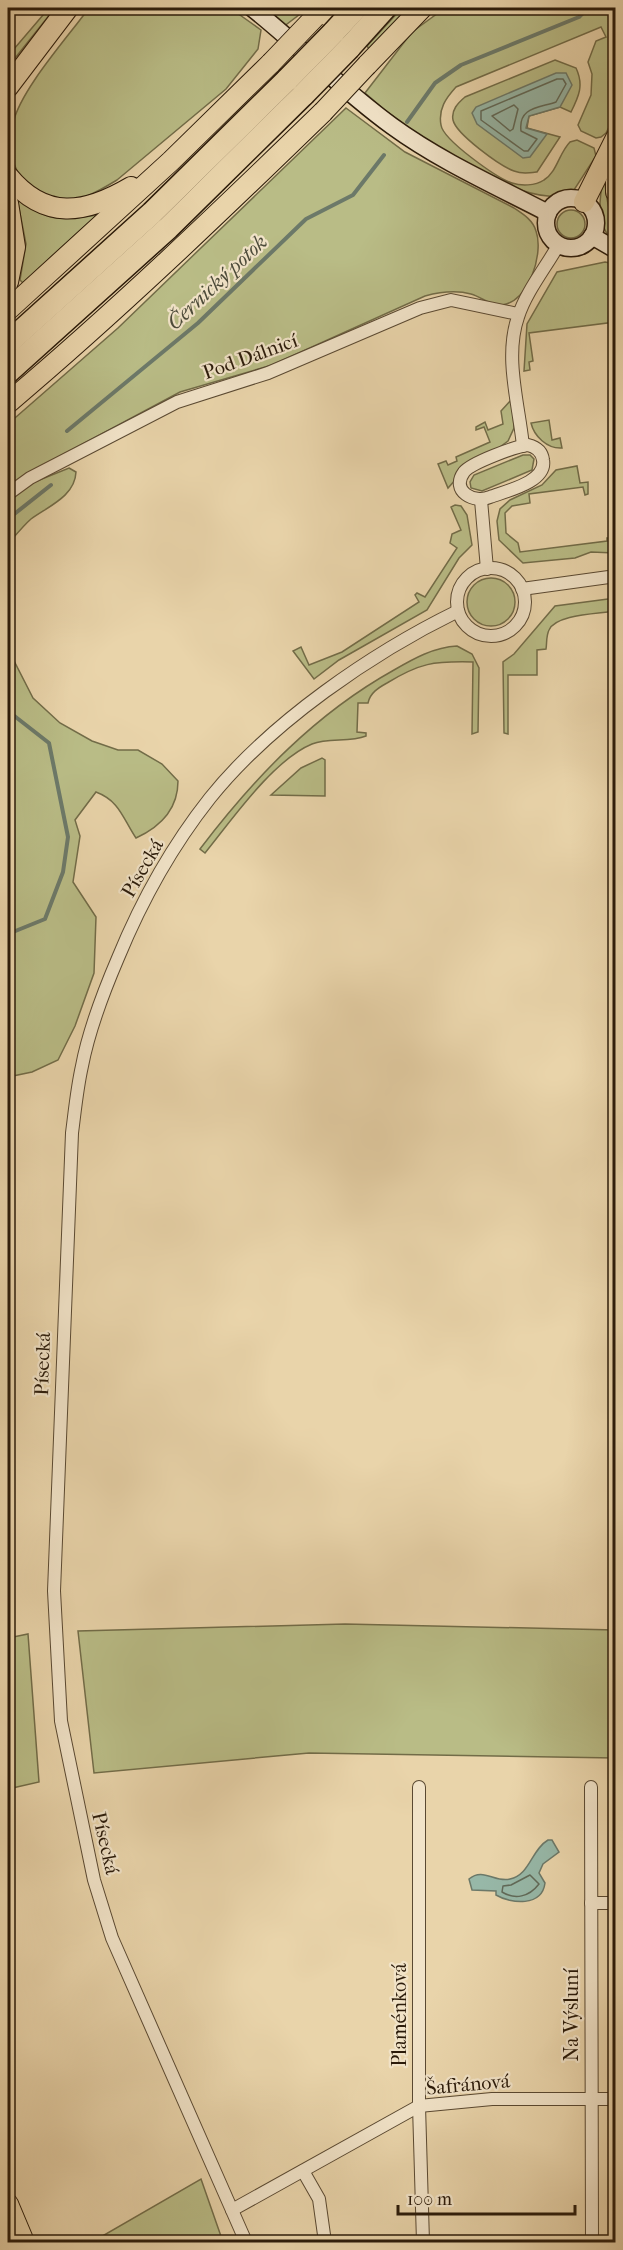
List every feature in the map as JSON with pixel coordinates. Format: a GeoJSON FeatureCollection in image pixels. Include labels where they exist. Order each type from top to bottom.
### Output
{"type":"FeatureCollection","features":[{"type":"Feature","properties":{"kind":"highway"},"geometry":{"type":"LineString","coordinates":[[8,87],[68,8]]}},
{"type":"Feature","properties":{"kind":"highway"},"geometry":{"type":"LineString","coordinates":[[341,40],[356,8]]}},
{"type":"Feature","properties":{"kind":"highway"},"geometry":{"type":"LineString","coordinates":[[8,372],[160,236],[341,40],[386,8]]}},
{"type":"Feature","properties":{"kind":"highway"},"geometry":{"type":"LineString","coordinates":[[8,404],[189,243],[323,112],[422,8]]}},
{"type":"Feature","properties":{"kind":"highway"},"geometry":{"type":"LineString","coordinates":[[8,310],[171,161],[271,63],[319,12]]}},
{"type":"Feature","properties":{"kind":"highway"},"geometry":{"type":"LineString","coordinates":[[8,342],[296,87]]}},
{"type":"Feature","properties":{"kind":"highway"},"geometry":{"type":"LineString","coordinates":[[584,202],[615,138]]}},
{"type":"Feature","properties":{"kind":"highway"},"geometry":{"type":"LineString","coordinates":[[8,176],[22,191],[40,202],[61,208],[82,208],[103,203],[171,161]]}},
{"type":"Feature","properties":{"kind":"highway"},"geometry":{"type":"LineString","coordinates":[[615,181],[615,192]]}},
{"type":"Feature","properties":{"kind":"highway"},"geometry":{"type":"LineString","coordinates":[[8,203],[15,246],[8,282]]}},
{"type":"Feature","properties":{"kind":"highway"},"geometry":{"type":"LineString","coordinates":[[8,2204],[24,2242]]}},
{"type":"Feature","properties":{"kind":"main road"},"geometry":{"type":"LineString","coordinates":[[252,8],[358,100],[393,127],[427,149],[548,213]]}},
{"type":"Feature","properties":{"kind":"main road"},"geometry":{"type":"LineString","coordinates":[[576,199],[584,202],[594,214],[595,229],[592,236],[587,242],[573,248],[553,240],[547,227],[548,213],[560,201],[576,199]]}},
{"type":"Feature","properties":{"kind":"main road"},"geometry":{"type":"LineString","coordinates":[[592,236],[615,250]]}},
{"type":"Feature","properties":{"kind":"street"},"geometry":{"type":"LineString","coordinates":[[523,446],[513,362],[514,330],[518,314],[559,244]]}},
{"type":"Feature","properties":{"kind":"street","name":"Pod Dálnicí"},"geometry":{"type":"LineString","coordinates":[[8,494],[30,478],[177,402],[268,373],[420,308],[451,300],[518,314]]}},
{"type":"Feature","properties":{"kind":"street"},"geometry":{"type":"LineString","coordinates":[[523,446],[533,447],[542,456],[544,466],[538,477],[481,500],[469,498],[462,489],[460,482],[465,471],[523,446]]}},
{"type":"Feature","properties":{"kind":"street"},"geometry":{"type":"LineString","coordinates":[[481,500],[487,569]]}},
{"type":"Feature","properties":{"kind":"street"},"geometry":{"type":"LineString","coordinates":[[487,569],[508,573],[522,589],[525,599],[520,620],[503,634],[480,634],[470,629],[458,611],[461,586],[477,572],[487,569]]}},
{"type":"Feature","properties":{"kind":"street"},"geometry":{"type":"LineString","coordinates":[[522,589],[615,576]]}},
{"type":"Feature","properties":{"kind":"street","name":"Písecká"},"geometry":{"type":"LineString","coordinates":[[246,2242],[112,1938],[94,1880],[61,1721],[54,1591],[72,1133],[82,1065],[102,997],[132,924],[150,890],[210,799],[253,752],[346,675],[458,611]]}},
{"type":"Feature","properties":{"kind":"street","name":"Plaménková"},"geometry":{"type":"LineString","coordinates":[[419,1787],[419,2106],[423,2242]]}},
{"type":"Feature","properties":{"kind":"street","name":"Na Výsluní"},"geometry":{"type":"LineString","coordinates":[[591,1787],[592,2242]]}},
{"type":"Feature","properties":{"kind":"street"},"geometry":{"type":"LineString","coordinates":[[591,1903],[615,1903]]}},
{"type":"Feature","properties":{"kind":"street","name":"Šafránová"},"geometry":{"type":"LineString","coordinates":[[232,2210],[419,2106],[492,2099],[615,2099]]}},
{"type":"Feature","properties":{"kind":"street"},"geometry":{"type":"LineString","coordinates":[[303,2171],[319,2199],[325,2242]]}},
{"type":"Feature","properties":{"kind":"green space"},"geometry":{"type":"Polygon","coordinates":[[[49,8],[55,8],[8,67],[8,56],[49,8]]]}},
{"type":"Feature","properties":{"kind":"green space"},"geometry":{"type":"Polygon","coordinates":[[[89,8],[230,8],[261,30],[258,49],[226,89],[117,180],[81,198],[57,201],[44,198],[24,183],[13,161],[11,136],[13,123],[35,79],[89,8]]]}},
{"type":"Feature","properties":{"kind":"green space"},"geometry":{"type":"Polygon","coordinates":[[[275,8],[308,8],[283,27],[269,15],[275,8]]]}},
{"type":"Feature","properties":{"kind":"green space"},"geometry":{"type":"Polygon","coordinates":[[[402,8],[409,8],[369,49],[367,46],[402,8]]]}},
{"type":"Feature","properties":{"kind":"green space"},"geometry":{"type":"Polygon","coordinates":[[[445,8],[615,8],[615,115],[606,133],[601,137],[596,138],[581,131],[578,125],[591,95],[592,74],[588,62],[596,41],[606,37],[601,27],[456,87],[442,109],[441,125],[451,140],[483,166],[516,184],[532,184],[548,177],[570,142],[577,140],[594,148],[596,156],[574,190],[548,196],[527,192],[503,183],[426,140],[365,93],[412,32],[445,8]]]}},
{"type":"Feature","properties":{"kind":"green space"},"geometry":{"type":"Polygon","coordinates":[[[555,60],[576,68],[580,90],[571,112],[560,107],[529,116],[527,128],[560,137],[537,172],[520,173],[507,168],[479,149],[456,126],[453,113],[465,97],[555,60]]]}},
{"type":"Feature","properties":{"kind":"green space"},"geometry":{"type":"Polygon","coordinates":[[[346,108],[405,152],[514,208],[530,220],[535,227],[538,251],[532,275],[520,295],[512,302],[502,305],[460,292],[425,296],[272,365],[180,392],[38,468],[8,487],[8,424],[118,328],[346,108]]]}},
{"type":"Feature","properties":{"kind":"green space"},"geometry":{"type":"Polygon","coordinates":[[[605,176],[606,195],[615,243],[604,229],[600,211],[605,176]]]}},
{"type":"Feature","properties":{"kind":"green space"},"geometry":{"type":"Polygon","coordinates":[[[17,198],[37,212],[54,218],[97,215],[23,283],[20,280],[26,244],[17,198]]]}},
{"type":"Feature","properties":{"kind":"green space"},"geometry":{"type":"Polygon","coordinates":[[[571,210],[581,214],[585,224],[581,234],[571,238],[561,234],[557,224],[561,214],[571,210]]]}},
{"type":"Feature","properties":{"kind":"green space"},"geometry":{"type":"Polygon","coordinates":[[[605,262],[615,264],[615,322],[529,333],[533,361],[529,362],[530,370],[524,371],[527,324],[557,272],[605,262]]]}},
{"type":"Feature","properties":{"kind":"green space"},"geometry":{"type":"Polygon","coordinates":[[[512,399],[514,428],[508,441],[456,479],[448,488],[438,464],[446,461],[448,465],[457,461],[456,457],[490,442],[484,427],[476,430],[476,427],[485,422],[488,430],[503,424],[501,411],[512,399]]]}},
{"type":"Feature","properties":{"kind":"green space"},"geometry":{"type":"Polygon","coordinates":[[[549,420],[552,440],[560,438],[562,448],[556,448],[542,441],[535,433],[531,423],[549,420]]]}},
{"type":"Feature","properties":{"kind":"green space"},"geometry":{"type":"Polygon","coordinates":[[[523,455],[530,455],[534,459],[532,470],[482,491],[471,488],[470,482],[474,475],[523,455]]]}},
{"type":"Feature","properties":{"kind":"green space"},"geometry":{"type":"Polygon","coordinates":[[[577,466],[580,483],[588,482],[588,494],[585,495],[583,487],[529,494],[530,503],[512,506],[505,513],[506,533],[518,543],[520,552],[607,541],[607,538],[612,538],[614,553],[591,552],[575,558],[523,563],[499,540],[497,521],[500,509],[510,500],[542,485],[556,470],[577,466]]]}},
{"type":"Feature","properties":{"kind":"green space"},"geometry":{"type":"Polygon","coordinates":[[[69,468],[76,472],[71,488],[60,500],[31,519],[8,544],[8,501],[27,485],[69,468]]]}},
{"type":"Feature","properties":{"kind":"green space"},"geometry":{"type":"Polygon","coordinates":[[[461,506],[467,515],[472,545],[459,558],[427,610],[339,660],[314,679],[293,651],[301,647],[309,665],[342,652],[419,602],[415,595],[417,593],[425,597],[457,548],[450,543],[452,534],[461,530],[451,507],[461,506]]]}},
{"type":"Feature","properties":{"kind":"green space"},"geometry":{"type":"Polygon","coordinates":[[[486,578],[496,578],[508,585],[515,597],[515,607],[508,619],[496,626],[486,626],[471,615],[467,607],[467,597],[478,582],[486,578]]]}},
{"type":"Feature","properties":{"kind":"green space"},"geometry":{"type":"Polygon","coordinates":[[[615,599],[615,611],[569,618],[553,625],[548,632],[546,649],[537,650],[537,675],[508,675],[508,734],[504,733],[503,662],[514,654],[555,606],[615,599]]]}},
{"type":"Feature","properties":{"kind":"green space"},"geometry":{"type":"Polygon","coordinates":[[[457,646],[472,654],[479,668],[478,732],[472,734],[473,662],[447,662],[418,667],[378,689],[368,703],[358,703],[357,732],[366,733],[366,736],[319,742],[297,752],[282,763],[254,792],[205,853],[200,849],[264,773],[312,727],[365,687],[394,670],[432,651],[457,646]]]}},
{"type":"Feature","properties":{"kind":"green space"},"geometry":{"type":"Polygon","coordinates":[[[8,649],[33,698],[60,723],[92,741],[118,750],[138,750],[162,764],[178,781],[175,800],[166,816],[145,834],[136,838],[111,800],[96,792],[75,820],[80,836],[73,882],[96,917],[94,973],[75,1026],[58,1060],[32,1072],[8,1077],[8,649]]]}},
{"type":"Feature","properties":{"kind":"green space"},"geometry":{"type":"Polygon","coordinates":[[[322,758],[325,760],[325,796],[271,795],[301,768],[322,758]]]}},
{"type":"Feature","properties":{"kind":"green space"},"geometry":{"type":"Polygon","coordinates":[[[345,1624],[615,1630],[615,1758],[309,1753],[94,1773],[78,1631],[345,1624]]]}},
{"type":"Feature","properties":{"kind":"green space"},"geometry":{"type":"Polygon","coordinates":[[[28,1634],[39,1782],[8,1789],[8,1638],[28,1634]]]}},
{"type":"Feature","properties":{"kind":"green space"},"geometry":{"type":"Polygon","coordinates":[[[201,2179],[223,2242],[92,2242],[201,2179]]]}},
{"type":"Feature","properties":{"kind":"water"},"geometry":{"type":"Polygon","coordinates":[[[556,73],[566,73],[572,85],[560,107],[529,116],[526,128],[547,134],[530,157],[523,158],[477,124],[472,113],[476,107],[556,73]]]}},
{"type":"Feature","properties":{"kind":"water"},"geometry":{"type":"Polygon","coordinates":[[[552,1840],[559,1852],[543,1864],[539,1873],[545,1883],[543,1891],[532,1900],[510,1900],[496,1895],[496,1891],[472,1890],[469,1879],[479,1874],[505,1880],[517,1877],[542,1844],[552,1840]]]}},
{"type":"Feature","properties":{"kind":"waterway","name":"Černický potok"},"geometry":{"type":"LineString","coordinates":[[407,122],[435,83],[461,65],[579,17],[588,8]]}},
{"type":"Feature","properties":{"kind":"waterway","name":"Černický potok"},"geometry":{"type":"LineString","coordinates":[[67,431],[198,323],[306,219],[353,195],[384,155]]}},
{"type":"Feature","properties":{"kind":"waterway","name":"Černický potok"},"geometry":{"type":"LineString","coordinates":[[8,519],[51,485]]}},
{"type":"Feature","properties":{"kind":"waterway","name":"Černický potok"},"geometry":{"type":"LineString","coordinates":[[8,711],[49,743],[68,837],[63,872],[45,919],[8,934]]}}]}
